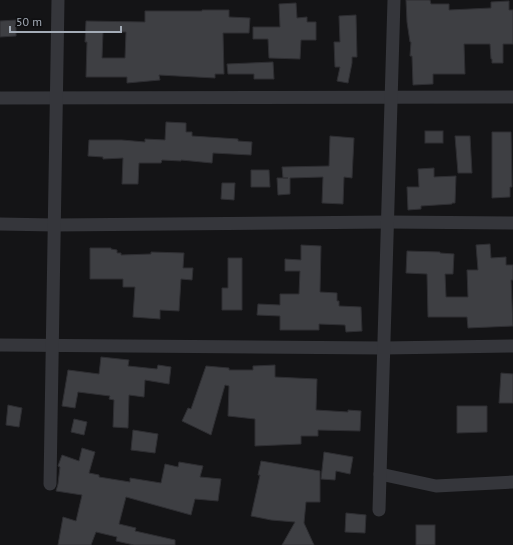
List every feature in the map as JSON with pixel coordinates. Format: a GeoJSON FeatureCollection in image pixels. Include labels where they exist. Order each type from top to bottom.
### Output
{"type":"FeatureCollection","features":[{"type":"Feature","properties":{"kind":"street"},"geometry":{"type":"LineString","coordinates":[[50,484],[58,0]]}},
{"type":"Feature","properties":{"kind":"street"},"geometry":{"type":"LineString","coordinates":[[379,510],[394,0]]}},
{"type":"Feature","properties":{"kind":"street"},"geometry":{"type":"LineString","coordinates":[[0,98],[513,97]]}},
{"type":"Feature","properties":{"kind":"street"},"geometry":{"type":"LineString","coordinates":[[0,224],[54,226],[388,222],[513,223]]}},
{"type":"Feature","properties":{"kind":"street"},"geometry":{"type":"LineString","coordinates":[[0,345],[384,348],[513,346]]}},
{"type":"Feature","properties":{"kind":"street"},"geometry":{"type":"LineString","coordinates":[[380,474],[436,486],[513,482]]}},
{"type":"Feature","properties":{"kind":"building"},"geometry":{"type":"Polygon","coordinates":[[[406,0],[430,0],[431,4],[449,4],[449,10],[491,8],[491,2],[509,1],[509,10],[513,10],[513,44],[503,44],[503,63],[492,63],[490,44],[464,44],[465,74],[433,74],[433,84],[413,85],[412,56],[410,56],[411,42],[407,22],[406,0]]]}},
{"type":"Feature","properties":{"kind":"building"},"geometry":{"type":"Polygon","coordinates":[[[296,3],[297,18],[307,17],[307,22],[316,22],[316,40],[301,40],[300,59],[269,58],[268,39],[253,39],[253,27],[280,27],[279,4],[296,3]]]}},
{"type":"Feature","properties":{"kind":"building"},"geometry":{"type":"Polygon","coordinates":[[[229,10],[229,17],[250,18],[249,33],[223,33],[224,74],[215,74],[215,78],[159,75],[160,80],[127,83],[127,77],[86,77],[86,21],[145,22],[145,11],[229,10]],[[103,32],[102,58],[125,58],[126,32],[103,32]]]}},
{"type":"Feature","properties":{"kind":"building"},"geometry":{"type":"Polygon","coordinates":[[[356,15],[357,57],[352,57],[348,83],[337,81],[340,67],[335,67],[334,42],[340,42],[339,16],[356,15]]]}},
{"type":"Feature","properties":{"kind":"building"},"geometry":{"type":"Polygon","coordinates":[[[16,20],[16,36],[0,37],[0,21],[16,20]]]}},
{"type":"Feature","properties":{"kind":"building"},"geometry":{"type":"Polygon","coordinates":[[[273,62],[274,79],[254,79],[254,74],[228,74],[227,64],[273,62]]]}},
{"type":"Feature","properties":{"kind":"building"},"geometry":{"type":"Polygon","coordinates":[[[166,122],[186,123],[186,132],[192,132],[192,136],[238,139],[238,141],[252,142],[251,155],[213,153],[212,163],[162,160],[161,163],[139,163],[138,184],[122,184],[123,158],[103,159],[103,157],[88,156],[89,140],[145,142],[145,139],[165,140],[166,122]]]}},
{"type":"Feature","properties":{"kind":"building"},"geometry":{"type":"Polygon","coordinates":[[[425,131],[443,131],[443,143],[425,143],[425,131]]]}},
{"type":"Feature","properties":{"kind":"building"},"geometry":{"type":"Polygon","coordinates":[[[492,132],[511,132],[512,187],[510,187],[510,197],[492,198],[492,132]]]}},
{"type":"Feature","properties":{"kind":"building"},"geometry":{"type":"Polygon","coordinates":[[[330,136],[354,138],[352,178],[344,177],[343,204],[322,203],[323,177],[290,178],[290,194],[278,195],[277,178],[283,178],[282,167],[329,166],[330,136]]]}},
{"type":"Feature","properties":{"kind":"building"},"geometry":{"type":"Polygon","coordinates":[[[455,136],[470,136],[472,173],[458,173],[455,136]]]}},
{"type":"Feature","properties":{"kind":"building"},"geometry":{"type":"Polygon","coordinates":[[[434,168],[434,177],[456,176],[455,203],[421,206],[421,209],[408,210],[407,187],[419,187],[418,169],[434,168]]]}},
{"type":"Feature","properties":{"kind":"building"},"geometry":{"type":"Polygon","coordinates":[[[251,170],[269,170],[270,187],[251,187],[251,170]]]}},
{"type":"Feature","properties":{"kind":"building"},"geometry":{"type":"Polygon","coordinates":[[[222,183],[235,183],[234,200],[221,199],[222,183]]]}},
{"type":"Feature","properties":{"kind":"building"},"geometry":{"type":"Polygon","coordinates":[[[490,244],[491,258],[506,257],[506,265],[513,265],[513,280],[511,280],[513,326],[468,328],[467,317],[428,317],[427,274],[406,273],[407,251],[454,254],[453,274],[445,274],[446,297],[468,297],[467,270],[478,270],[476,245],[490,244]]]}},
{"type":"Feature","properties":{"kind":"building"},"geometry":{"type":"Polygon","coordinates":[[[301,245],[321,246],[320,292],[337,293],[337,301],[339,301],[339,306],[361,307],[362,331],[346,332],[345,325],[319,324],[319,330],[280,330],[280,316],[257,315],[258,304],[280,305],[280,294],[299,294],[300,271],[285,271],[285,259],[301,260],[301,245]]]}},
{"type":"Feature","properties":{"kind":"building"},"geometry":{"type":"Polygon","coordinates":[[[90,248],[111,248],[117,250],[117,253],[121,253],[121,255],[151,254],[151,252],[184,253],[183,268],[193,268],[192,280],[181,279],[179,311],[160,310],[160,319],[133,317],[135,287],[123,287],[123,279],[90,279],[90,248]]]}},
{"type":"Feature","properties":{"kind":"building"},"geometry":{"type":"Polygon","coordinates":[[[228,258],[242,258],[242,310],[222,310],[222,288],[228,288],[228,258]]]}},
{"type":"Feature","properties":{"kind":"building"},"geometry":{"type":"Polygon","coordinates":[[[101,357],[129,360],[128,366],[157,369],[158,365],[171,367],[169,384],[145,380],[144,397],[129,395],[128,428],[113,427],[114,400],[109,399],[110,396],[78,392],[75,408],[62,406],[68,370],[99,374],[101,357]]]}},
{"type":"Feature","properties":{"kind":"building"},"geometry":{"type":"Polygon","coordinates":[[[275,365],[275,377],[317,379],[316,410],[348,412],[348,410],[361,411],[360,431],[318,430],[318,436],[301,436],[301,444],[255,446],[255,419],[228,416],[229,386],[225,385],[211,435],[182,421],[188,408],[191,409],[206,366],[229,368],[229,370],[253,370],[253,366],[275,365]]]}},
{"type":"Feature","properties":{"kind":"building"},"geometry":{"type":"Polygon","coordinates":[[[501,373],[513,374],[513,403],[499,403],[501,373]]]}},
{"type":"Feature","properties":{"kind":"building"},"geometry":{"type":"Polygon","coordinates":[[[8,405],[22,408],[19,427],[6,425],[8,405]]]}},
{"type":"Feature","properties":{"kind":"building"},"geometry":{"type":"Polygon","coordinates":[[[457,406],[487,406],[487,432],[457,433],[457,406]]]}},
{"type":"Feature","properties":{"kind":"building"},"geometry":{"type":"Polygon","coordinates":[[[74,419],[87,422],[84,435],[71,432],[74,419]]]}},
{"type":"Feature","properties":{"kind":"building"},"geometry":{"type":"Polygon","coordinates":[[[133,430],[158,434],[155,453],[131,450],[133,430]]]}},
{"type":"Feature","properties":{"kind":"building"},"geometry":{"type":"Polygon","coordinates":[[[82,448],[95,452],[89,473],[99,475],[99,477],[130,482],[130,478],[161,483],[165,464],[178,467],[179,462],[203,466],[200,477],[221,479],[218,501],[195,499],[191,515],[126,497],[119,524],[136,528],[135,531],[175,540],[175,545],[134,545],[116,541],[117,537],[96,532],[91,545],[58,545],[63,517],[76,521],[82,495],[56,491],[60,467],[58,466],[62,455],[79,461],[82,448]]]}},
{"type":"Feature","properties":{"kind":"building"},"geometry":{"type":"Polygon","coordinates":[[[324,452],[353,457],[350,474],[336,471],[335,480],[321,479],[324,452]]]}},
{"type":"Feature","properties":{"kind":"building"},"geometry":{"type":"Polygon","coordinates":[[[261,461],[320,471],[320,502],[306,502],[304,523],[314,545],[282,545],[295,522],[271,520],[251,516],[260,475],[258,475],[261,461]]]}},
{"type":"Feature","properties":{"kind":"building"},"geometry":{"type":"Polygon","coordinates":[[[346,513],[366,515],[365,533],[345,532],[346,513]]]}},
{"type":"Feature","properties":{"kind":"building"},"geometry":{"type":"Polygon","coordinates":[[[416,525],[435,525],[435,545],[416,545],[416,525]]]}}]}
